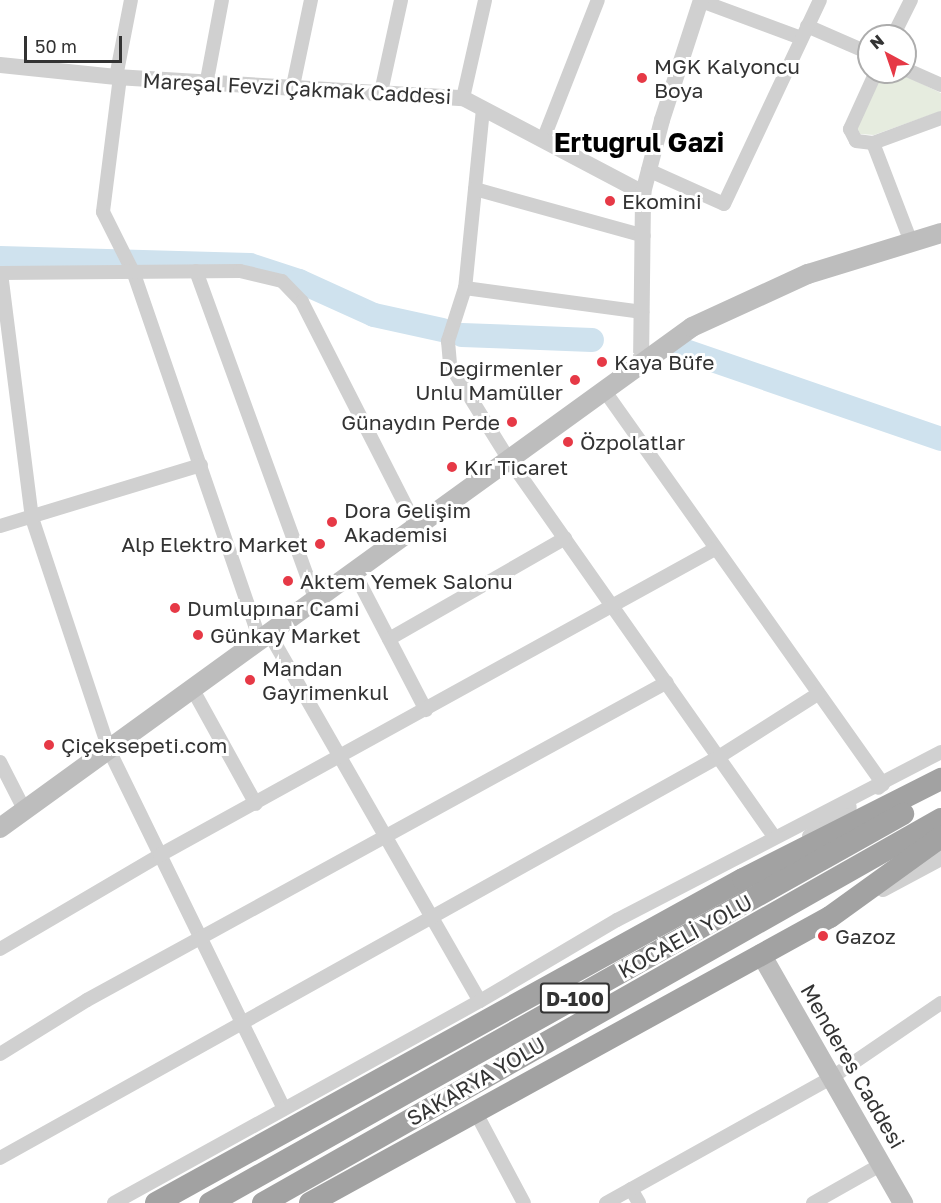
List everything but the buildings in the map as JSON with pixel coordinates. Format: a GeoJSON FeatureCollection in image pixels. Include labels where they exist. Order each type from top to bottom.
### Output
{"type":"FeatureCollection","features":[{"type":"Feature","properties":{"kind":"highway"},"geometry":{"type":"LineString","coordinates":[[156,1203],[760,870],[941,779]]}},
{"type":"Feature","properties":{"kind":"highway","name":"KOCAELİ YOLU"},"geometry":{"type":"LineString","coordinates":[[210,1203],[941,792]]}},
{"type":"Feature","properties":{"kind":"highway","name":"SAKARYA YOLU"},"geometry":{"type":"LineString","coordinates":[[263,1203],[941,819]]}},
{"type":"Feature","properties":{"kind":"highway"},"geometry":{"type":"LineString","coordinates":[[310,1203],[830,917],[941,837]]}},
{"type":"Feature","properties":{"kind":"main road"},"geometry":{"type":"LineString","coordinates":[[0,828],[193,690],[415,524],[692,327],[745,300],[808,274],[941,233]]}},
{"type":"Feature","properties":{"kind":"main road","name":"Menderes Caddesi"},"geometry":{"type":"LineString","coordinates":[[761,954],[903,1203]]}},
{"type":"Feature","properties":{"kind":"street"},"geometry":{"type":"LineString","coordinates":[[131,0],[118,77],[103,212],[134,274],[201,465],[265,636],[340,757],[480,1001]]}},
{"type":"Feature","properties":{"kind":"street"},"geometry":{"type":"LineString","coordinates":[[207,80],[222,0]]}},
{"type":"Feature","properties":{"kind":"street"},"geometry":{"type":"LineString","coordinates":[[293,86],[311,0]]}},
{"type":"Feature","properties":{"kind":"street"},"geometry":{"type":"LineString","coordinates":[[381,92],[400,0]]}},
{"type":"Feature","properties":{"kind":"street"},"geometry":{"type":"LineString","coordinates":[[463,98],[485,0]]}},
{"type":"Feature","properties":{"kind":"street"},"geometry":{"type":"LineString","coordinates":[[543,140],[598,0]]}},
{"type":"Feature","properties":{"kind":"street"},"geometry":{"type":"LineString","coordinates":[[641,363],[643,193],[648,170],[701,0],[857,49]]}},
{"type":"Feature","properties":{"kind":"street"},"geometry":{"type":"LineString","coordinates":[[648,170],[724,204],[819,0]]}},
{"type":"Feature","properties":{"kind":"street"},"geometry":{"type":"LineString","coordinates":[[899,24],[911,0]]}},
{"type":"Feature","properties":{"kind":"street","name":"Mareşal Fevzi Çakmak Caddesi"},"geometry":{"type":"LineString","coordinates":[[0,65],[118,77],[207,80],[463,98],[643,193]]}},
{"type":"Feature","properties":{"kind":"street"},"geometry":{"type":"LineString","coordinates":[[917,74],[941,85]]}},
{"type":"Feature","properties":{"kind":"street"},"geometry":{"type":"LineString","coordinates":[[871,84],[850,129],[856,141],[873,143],[941,118]]}},
{"type":"Feature","properties":{"kind":"street"},"geometry":{"type":"LineString","coordinates":[[483,109],[465,288],[448,341],[450,365],[508,458],[774,836]]}},
{"type":"Feature","properties":{"kind":"street"},"geometry":{"type":"LineString","coordinates":[[873,143],[911,242]]}},
{"type":"Feature","properties":{"kind":"street"},"geometry":{"type":"LineString","coordinates":[[475,189],[644,236]]}},
{"type":"Feature","properties":{"kind":"street"},"geometry":{"type":"LineString","coordinates":[[196,271],[315,598]]}},
{"type":"Feature","properties":{"kind":"street"},"geometry":{"type":"LineString","coordinates":[[284,1109],[198,940],[109,750],[32,518],[1,273],[134,274],[196,271],[266,275],[282,281],[297,295],[415,524]]}},
{"type":"Feature","properties":{"kind":"street"},"geometry":{"type":"LineString","coordinates":[[465,288],[642,312]]}},
{"type":"Feature","properties":{"kind":"street"},"geometry":{"type":"LineString","coordinates":[[604,390],[714,549],[883,784]]}},
{"type":"Feature","properties":{"kind":"street"},"geometry":{"type":"LineString","coordinates":[[0,526],[201,465]]}},
{"type":"Feature","properties":{"kind":"street"},"geometry":{"type":"LineString","coordinates":[[388,639],[565,538]]}},
{"type":"Feature","properties":{"kind":"street"},"geometry":{"type":"LineString","coordinates":[[0,949],[160,855],[615,607],[714,549]]}},
{"type":"Feature","properties":{"kind":"street"},"geometry":{"type":"LineString","coordinates":[[353,570],[426,710]]}},
{"type":"Feature","properties":{"kind":"street"},"geometry":{"type":"LineString","coordinates":[[0,1054],[87,1000],[667,682]]}},
{"type":"Feature","properties":{"kind":"street"},"geometry":{"type":"LineString","coordinates":[[193,690],[256,804]]}},
{"type":"Feature","properties":{"kind":"street"},"geometry":{"type":"LineString","coordinates":[[0,1158],[717,758],[818,694]]}},
{"type":"Feature","properties":{"kind":"street"},"geometry":{"type":"LineString","coordinates":[[114,1203],[480,1001],[617,920],[774,836],[883,784],[941,752]]}},
{"type":"Feature","properties":{"kind":"street"},"geometry":{"type":"LineString","coordinates":[[0,762],[25,811]]}},
{"type":"Feature","properties":{"kind":"street"},"geometry":{"type":"LineString","coordinates":[[760,870],[883,784]]}},
{"type":"Feature","properties":{"kind":"street"},"geometry":{"type":"LineString","coordinates":[[830,917],[941,858]]}},
{"type":"Feature","properties":{"kind":"street"},"geometry":{"type":"LineString","coordinates":[[606,1203],[831,1078],[941,1003]]}},
{"type":"Feature","properties":{"kind":"street"},"geometry":{"type":"LineString","coordinates":[[475,1111],[524,1203]]}},
{"type":"Feature","properties":{"kind":"street"},"geometry":{"type":"LineString","coordinates":[[813,1203],[882,1164]]}},
{"type":"Feature","properties":{"kind":"street"},"geometry":{"type":"LineString","coordinates":[[631,1189],[639,1203]]}},
{"type":"Feature","properties":{"kind":"shaded area"},"geometry":{"type":"Polygon","coordinates":[[[917,82],[941,93],[941,111],[874,135],[860,134],[857,127],[877,84],[917,84],[917,82]]]}},
{"type":"Feature","properties":{"kind":"waterway"},"geometry":{"type":"LineString","coordinates":[[0,258],[250,265],[299,281],[374,315],[442,330]]}},
{"type":"Feature","properties":{"kind":"waterway"},"geometry":{"type":"LineString","coordinates":[[462,335],[592,340]]}},
{"type":"Feature","properties":{"kind":"waterway"},"geometry":{"type":"LineString","coordinates":[[680,349],[941,439]]}},
{"type":"Feature","properties":{"kind":"place","name":"MGK Kalyoncu Boya"},"geometry":{"type":"Point","coordinates":[642,78]}},
{"type":"Feature","properties":{"kind":"place","name":"Ekomini"},"geometry":{"type":"Point","coordinates":[610,201]}},
{"type":"Feature","properties":{"kind":"place","name":"Kaya Büfe"},"geometry":{"type":"Point","coordinates":[602,362]}},
{"type":"Feature","properties":{"kind":"place","name":"Değirmenler Unlu Mamüller"},"geometry":{"type":"Point","coordinates":[575,380]}},
{"type":"Feature","properties":{"kind":"place","name":"Günaydın Perde"},"geometry":{"type":"Point","coordinates":[512,422]}},
{"type":"Feature","properties":{"kind":"place","name":"Özpolatlar"},"geometry":{"type":"Point","coordinates":[568,442]}},
{"type":"Feature","properties":{"kind":"place","name":"Kır Ticaret"},"geometry":{"type":"Point","coordinates":[452,467]}},
{"type":"Feature","properties":{"kind":"place","name":"Dora Gelişim Akademisi"},"geometry":{"type":"Point","coordinates":[332,522]}},
{"type":"Feature","properties":{"kind":"place","name":"Alp Elektro Market"},"geometry":{"type":"Point","coordinates":[320,544]}},
{"type":"Feature","properties":{"kind":"place","name":"Aktem Yemek Salonu"},"geometry":{"type":"Point","coordinates":[288,581]}},
{"type":"Feature","properties":{"kind":"place","name":"Dumlupınar Cami"},"geometry":{"type":"Point","coordinates":[175,608]}},
{"type":"Feature","properties":{"kind":"place","name":"Günkay Market"},"geometry":{"type":"Point","coordinates":[198,635]}},
{"type":"Feature","properties":{"kind":"place","name":"Mandan Gayrimenkul"},"geometry":{"type":"Point","coordinates":[250,680]}},
{"type":"Feature","properties":{"kind":"place","name":"Çiçeksepeti.com"},"geometry":{"type":"Point","coordinates":[49,745]}},
{"type":"Feature","properties":{"kind":"place","name":"Gazoz"},"geometry":{"type":"Point","coordinates":[823,936]}},
{"type":"Feature","properties":{"kind":"district","name":"Ertuğrul Gazi"},"geometry":{"type":"Point","coordinates":[639,143]}}]}
